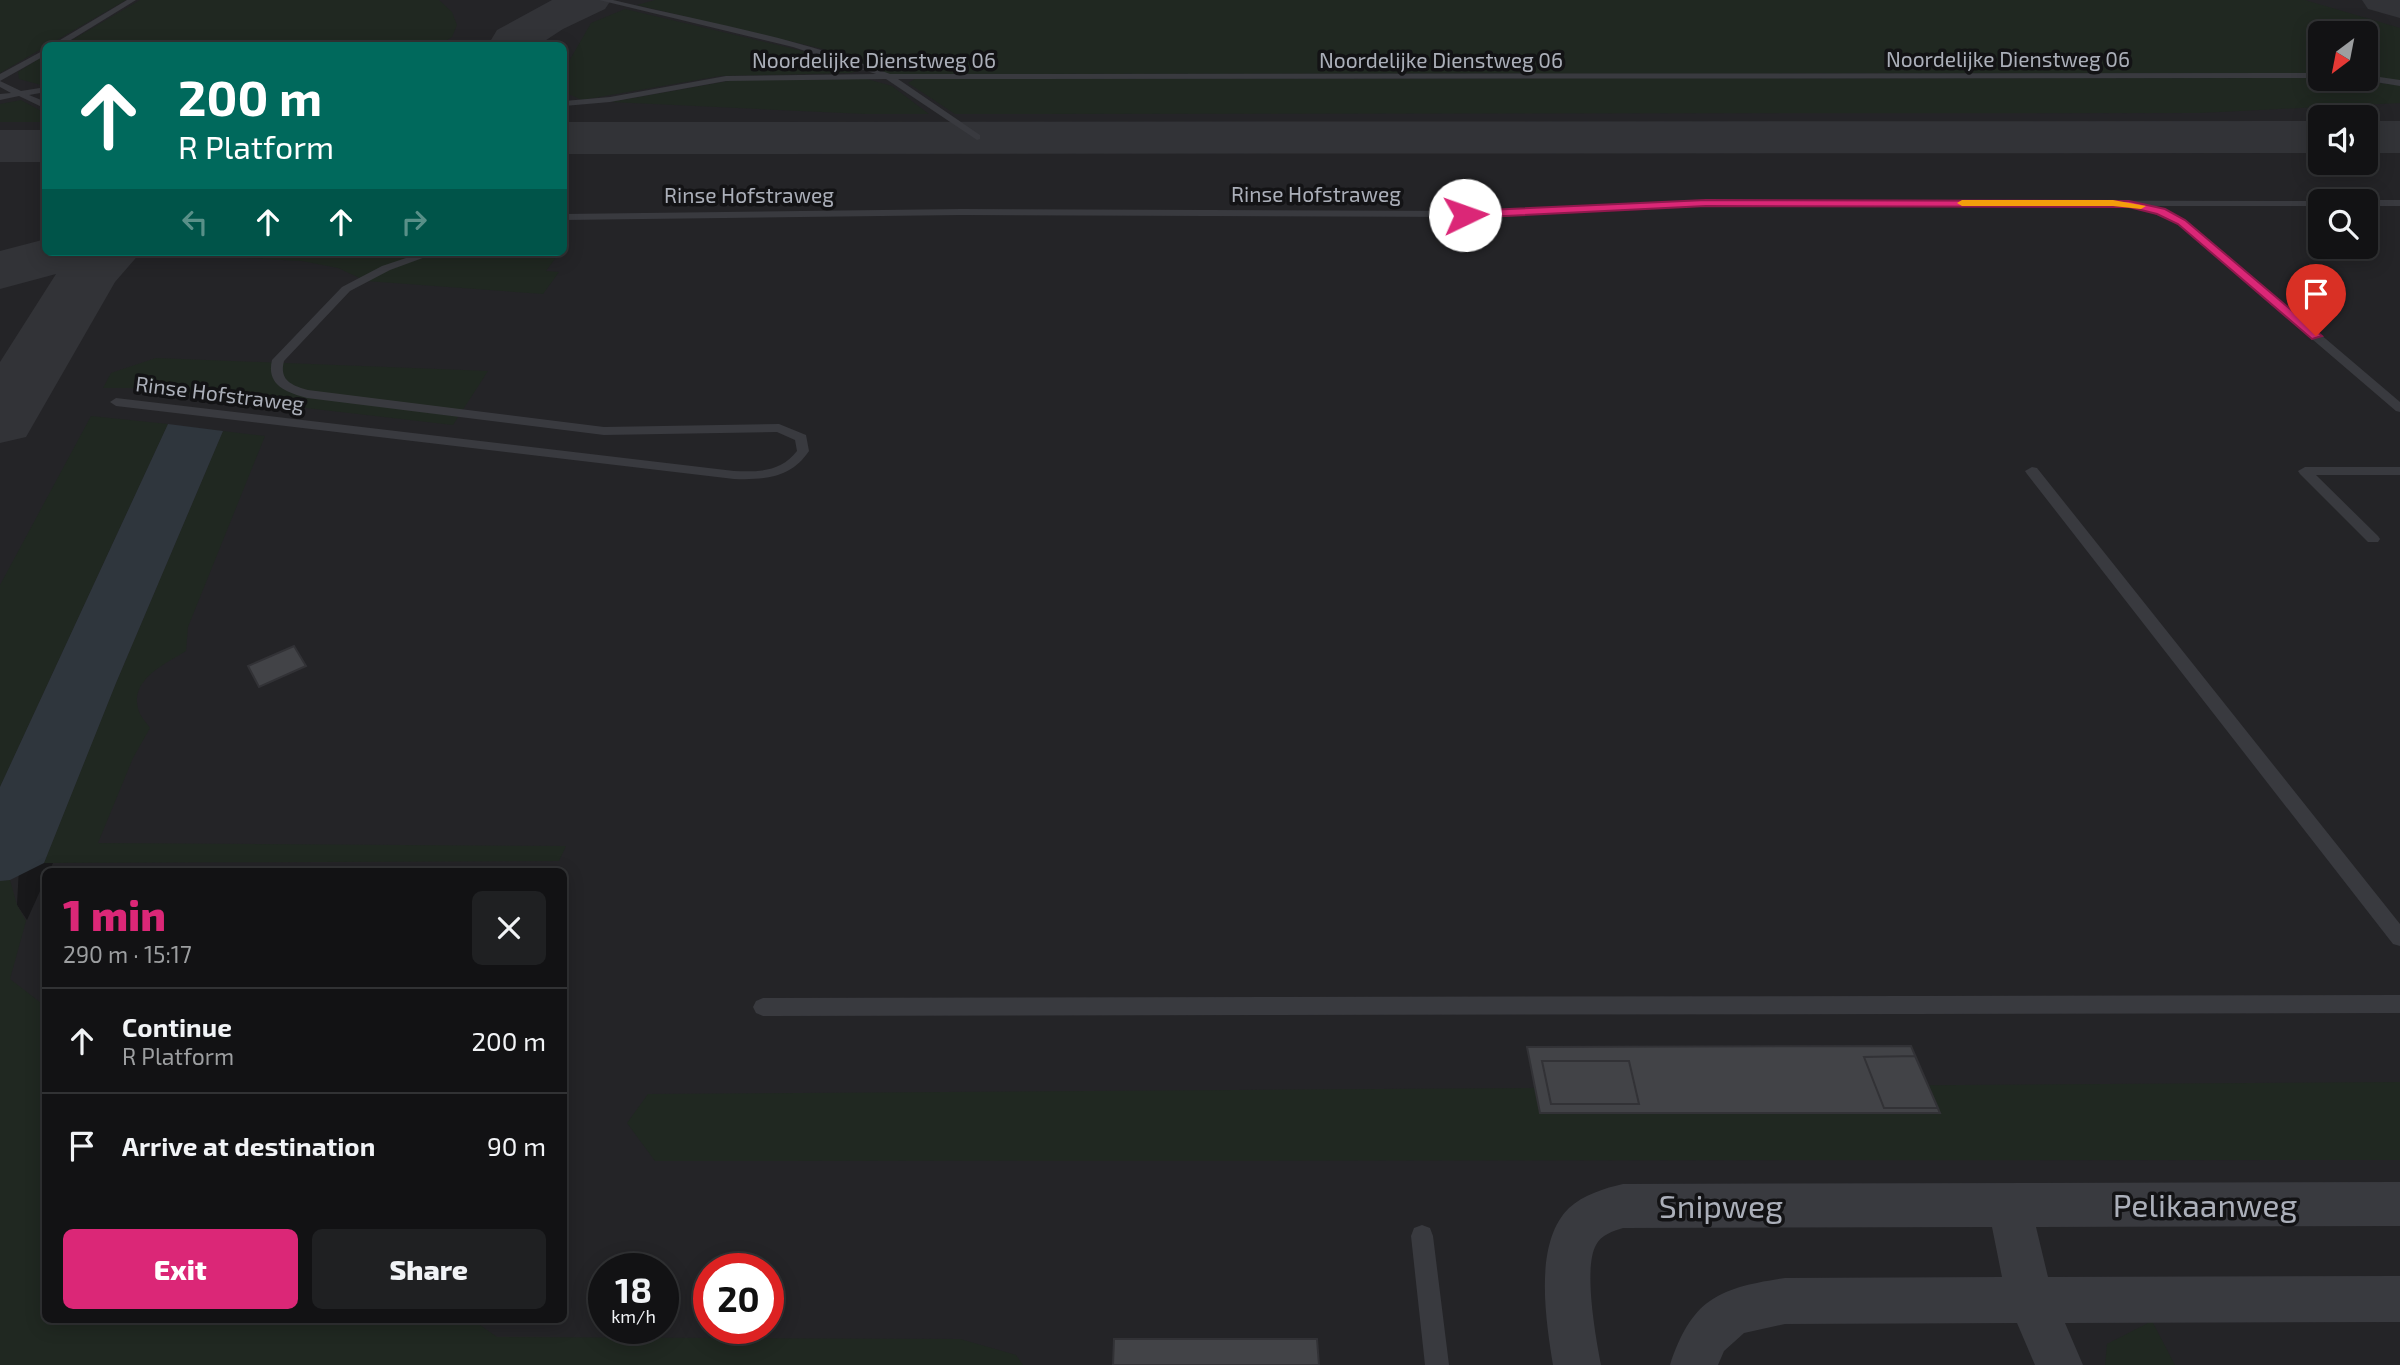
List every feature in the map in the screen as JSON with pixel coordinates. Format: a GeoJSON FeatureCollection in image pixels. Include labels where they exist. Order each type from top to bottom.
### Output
{"type":"FeatureCollection","features":[{"type":"Feature","properties":{"kind":"street","name":"Snipweg"},"geometry":{"type":"LineString","coordinates":[[1577,1365],[1569,1293],[1571,1246],[1578,1231],[1590,1218],[1604,1211],[1623,1206],[1661,1204],[2009,1204]]}},
{"type":"Feature","properties":{"kind":"street","name":"Pelikaanweg"},"geometry":{"type":"LineString","coordinates":[[2009,1204],[2400,1204]]}},
{"type":"Feature","properties":{"kind":"street"},"geometry":{"type":"LineString","coordinates":[[2009,1204],[2030,1299],[2059,1365]]}},
{"type":"Feature","properties":{"kind":"street"},"geometry":{"type":"LineString","coordinates":[[1694,1365],[1707,1334],[1738,1309],[1785,1301],[2400,1299]]}},
{"type":"Feature","properties":{"kind":"lane"},"geometry":{"type":"LineString","coordinates":[[61,42],[132,0]]}},
{"type":"Feature","properties":{"kind":"lane"},"geometry":{"type":"LineString","coordinates":[[603,0],[821,51],[887,76],[977,138]]}},
{"type":"Feature","properties":{"kind":"lane"},"geometry":{"type":"LineString","coordinates":[[0,78],[42,53]]}},
{"type":"Feature","properties":{"kind":"lane","name":"Noordelijke Dienstweg 06"},"geometry":{"type":"LineString","coordinates":[[567,104],[610,100],[701,82],[742,77],[2308,76]]}},
{"type":"Feature","properties":{"kind":"lane"},"geometry":{"type":"LineString","coordinates":[[2378,80],[2400,83]]}},
{"type":"Feature","properties":{"kind":"lane"},"geometry":{"type":"LineString","coordinates":[[0,84],[42,104]]}},
{"type":"Feature","properties":{"kind":"lane"},"geometry":{"type":"LineString","coordinates":[[0,97],[42,89]]}},
{"type":"Feature","properties":{"kind":"lane","name":"Rinse Hofstraweg"},"geometry":{"type":"LineString","coordinates":[[567,218],[961,212],[1465,215],[1665,203],[2308,203]]}},
{"type":"Feature","properties":{"kind":"lane"},"geometry":{"type":"LineString","coordinates":[[2113,203],[2152,208],[2182,222],[2400,408]]}},
{"type":"Feature","properties":{"kind":"lane"},"geometry":{"type":"LineString","coordinates":[[2378,203],[2400,203]]}},
{"type":"Feature","properties":{"kind":"lane","name":"Rinse Hofstraweg"},"geometry":{"type":"LineString","coordinates":[[116,402],[734,475],[775,473],[789,467],[803,452],[801,438],[779,428],[604,431],[307,394],[277,381],[274,374],[278,360],[338,295],[373,274],[423,256]]}},
{"type":"Feature","properties":{"kind":"lane"},"geometry":{"type":"LineString","coordinates":[[2032,471],[2400,938]]}},
{"type":"Feature","properties":{"kind":"lane"},"geometry":{"type":"LineString","coordinates":[[2373,539],[2305,471],[2400,471]]}},
{"type":"Feature","properties":{"kind":"lane"},"geometry":{"type":"LineString","coordinates":[[763,1007],[2400,1004]]}},
{"type":"Feature","properties":{"kind":"lane"},"geometry":{"type":"LineString","coordinates":[[1422,1236],[1437,1365]]}},
{"type":"Feature","properties":{"kind":"shaded area"},"geometry":{"type":"Polygon","coordinates":[[[0,0],[2400,0],[2400,1365],[0,1365],[0,0]]]}},
{"type":"Feature","properties":{"kind":"shaded area"},"geometry":{"type":"Polygon","coordinates":[[[0,0],[126,0],[54,42],[42,42],[42,49],[0,73],[0,0]]]}},
{"type":"Feature","properties":{"kind":"shaded area"},"geometry":{"type":"Polygon","coordinates":[[[140,0],[439,0],[452,12],[457,25],[452,37],[444,42],[69,42],[140,0]]]}},
{"type":"Feature","properties":{"kind":"shaded area"},"geometry":{"type":"Polygon","coordinates":[[[655,0],[2305,0],[2376,21],[2308,21],[2308,73],[889,74],[823,49],[637,5],[655,0]]]}},
{"type":"Feature","properties":{"kind":"shaded area"},"geometry":{"type":"Polygon","coordinates":[[[625,9],[799,50],[860,70],[851,73],[720,76],[582,100],[567,93],[567,65],[591,23],[625,9]]]}},
{"type":"Feature","properties":{"kind":"shaded area"},"geometry":{"type":"Polygon","coordinates":[[[2378,22],[2400,28],[2400,81],[2378,78],[2378,22]]]}},
{"type":"Feature","properties":{"kind":"shaded area"},"geometry":{"type":"Polygon","coordinates":[[[42,57],[42,85],[19,79],[18,72],[42,57]]]}},
{"type":"Feature","properties":{"kind":"shaded area"},"geometry":{"type":"Polygon","coordinates":[[[2308,78],[2308,91],[2378,91],[2378,83],[2400,85],[2400,103],[2308,105],[2308,108],[2200,113],[955,114],[908,83],[915,79],[2308,78]]]}},
{"type":"Feature","properties":{"kind":"shaded area"},"geometry":{"type":"Polygon","coordinates":[[[867,79],[892,86],[929,114],[865,114],[611,102],[734,80],[867,79]]]}},
{"type":"Feature","properties":{"kind":"shaded area"},"geometry":{"type":"Polygon","coordinates":[[[21,100],[42,111],[42,122],[0,122],[0,104],[21,100]]]}},
{"type":"Feature","properties":{"kind":"shaded area"},"geometry":{"type":"Polygon","coordinates":[[[557,256],[546,271],[559,272],[543,294],[366,281],[338,268],[302,261],[226,257],[557,256]]]}},
{"type":"Feature","properties":{"kind":"shaded area"},"geometry":{"type":"Polygon","coordinates":[[[156,358],[488,371],[453,425],[133,388],[103,388],[111,373],[156,358]]]}},
{"type":"Feature","properties":{"kind":"shaded area"},"geometry":{"type":"Polygon","coordinates":[[[91,416],[168,424],[0,787],[0,585],[91,416]]]}},
{"type":"Feature","properties":{"kind":"shaded area"},"geometry":{"type":"Polygon","coordinates":[[[168,424],[223,431],[116,683],[44,863],[10,880],[0,881],[0,787],[168,424]]]}},
{"type":"Feature","properties":{"kind":"shaded area"},"geometry":{"type":"Polygon","coordinates":[[[223,431],[265,436],[188,627],[186,651],[152,673],[139,689],[139,711],[150,728],[133,758],[98,843],[566,846],[559,861],[44,863],[116,683],[223,431]]]}},
{"type":"Feature","properties":{"kind":"shaded area"},"geometry":{"type":"Polygon","coordinates":[[[10,880],[17,905],[26,921],[10,979],[42,1004],[42,1323],[477,1323],[497,1337],[588,1337],[588,1344],[679,1344],[679,1338],[693,1338],[693,1344],[784,1344],[784,1338],[960,1339],[1016,1355],[1023,1365],[0,1365],[0,881],[10,880]]]}},
{"type":"Feature","properties":{"kind":"shaded area"},"geometry":{"type":"Polygon","coordinates":[[[2400,1082],[2400,1160],[655,1161],[627,1123],[648,1094],[2400,1082]]]}},
{"type":"Feature","properties":{"kind":"shaded area"},"geometry":{"type":"Polygon","coordinates":[[[2152,1321],[2175,1365],[2105,1365],[2107,1344],[2152,1321]]]}},
{"type":"Feature","properties":{"kind":"building"},"geometry":{"type":"Polygon","coordinates":[[[294,646],[306,666],[259,687],[248,666],[294,646]]]}},
{"type":"Feature","properties":{"kind":"building"},"geometry":{"type":"Polygon","coordinates":[[[1911,1046],[1940,1113],[1540,1113],[1527,1047],[1911,1046]]]}},
{"type":"Feature","properties":{"kind":"building"},"geometry":{"type":"Polygon","coordinates":[[[1915,1056],[1938,1108],[1884,1108],[1864,1057],[1915,1056]]]}},
{"type":"Feature","properties":{"kind":"building"},"geometry":{"type":"Polygon","coordinates":[[[1542,1061],[1629,1061],[1639,1104],[1551,1104],[1542,1061]]]}},
{"type":"Feature","properties":{"kind":"building"},"geometry":{"type":"Polygon","coordinates":[[[1114,1339],[1317,1339],[1319,1365],[1113,1365],[1114,1339]]]}},
{"type":"Feature","properties":{"kind":"taxiway"},"geometry":{"type":"LineString","coordinates":[[514,40],[547,19],[589,0]]}},
{"type":"Feature","properties":{"kind":"taxiway"},"geometry":{"type":"LineString","coordinates":[[2384,0],[2400,5]]}},
{"type":"Feature","properties":{"kind":"taxiway"},"geometry":{"type":"LineString","coordinates":[[567,138],[2308,137]]}},
{"type":"Feature","properties":{"kind":"taxiway"},"geometry":{"type":"LineString","coordinates":[[2378,137],[2400,137]]}},
{"type":"Feature","properties":{"kind":"taxiway"},"geometry":{"type":"LineString","coordinates":[[0,146],[42,146]]}},
{"type":"Feature","properties":{"kind":"taxiway"},"geometry":{"type":"LineString","coordinates":[[0,270],[52,256]]}},
{"type":"Feature","properties":{"kind":"taxiway"},"geometry":{"type":"LineString","coordinates":[[0,421],[89,272],[106,256]]}},
{"type":"Feature","properties":{"kind":"slow traffic"},"geometry":{"type":"LineString","coordinates":[[1962,203],[2113,203],[2141,206]]}},
{"type":"Feature","properties":{"kind":"route"},"geometry":{"type":"LineString","coordinates":[[1465,215],[1665,203],[2113,203],[2144,206],[2182,222],[2316,336]]}}]}
